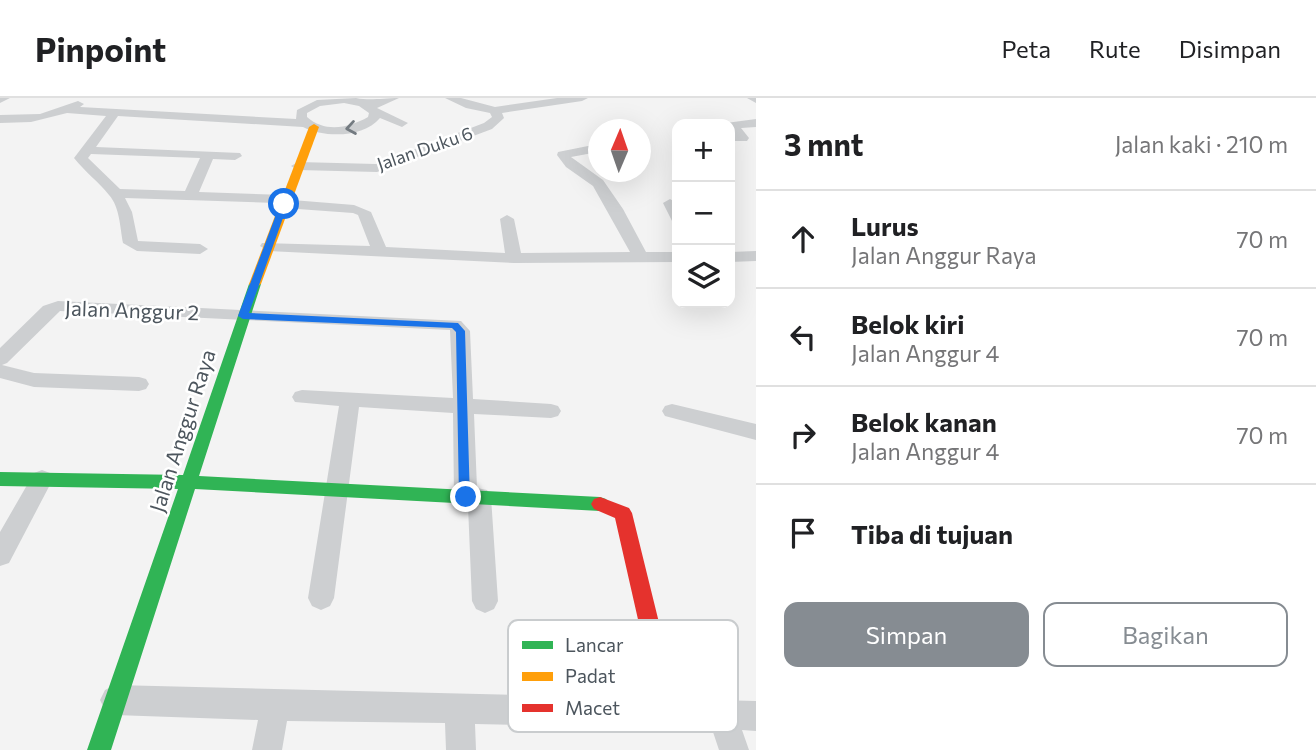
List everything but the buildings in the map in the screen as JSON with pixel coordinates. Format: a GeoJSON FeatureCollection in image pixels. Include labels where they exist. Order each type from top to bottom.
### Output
{"type":"FeatureCollection","features":[{"type":"Feature","properties":{"kind":"street"},"geometry":{"type":"LineString","coordinates":[[373,109],[393,98]]}},
{"type":"Feature","properties":{"kind":"street","name":"Jalan Duku 6"},"geometry":{"type":"LineString","coordinates":[[451,98],[470,106],[495,110],[582,98]]}},
{"type":"Feature","properties":{"kind":"street"},"geometry":{"type":"LineString","coordinates":[[307,121],[317,103],[342,99],[373,109],[402,123]]}},
{"type":"Feature","properties":{"kind":"street"},"geometry":{"type":"LineString","coordinates":[[0,119],[34,120],[67,110],[84,101],[307,121],[349,130],[365,126],[374,119],[373,109]]}},
{"type":"Feature","properties":{"kind":"street"},"geometry":{"type":"LineString","coordinates":[[67,110],[114,115],[307,121]]}},
{"type":"Feature","properties":{"kind":"street","name":"Jalan Duku 6"},"geometry":{"type":"LineString","coordinates":[[298,166],[377,168],[488,127],[498,118],[495,110]]}},
{"type":"Feature","properties":{"kind":"street"},"geometry":{"type":"LineString","coordinates":[[114,115],[81,158],[99,179],[116,193],[125,212],[131,243],[137,246],[200,249]]}},
{"type":"Feature","properties":{"kind":"street","name":"Jalan Anggur Raya"},"geometry":{"type":"LineString","coordinates":[[99,750],[243,316],[298,166],[307,121]]}},
{"type":"Feature","properties":{"kind":"street"},"geometry":{"type":"LineString","coordinates":[[735,129],[756,123]]}},
{"type":"Feature","properties":{"kind":"street"},"geometry":{"type":"LineString","coordinates":[[85,150],[235,156]]}},
{"type":"Feature","properties":{"kind":"street"},"geometry":{"type":"LineString","coordinates":[[588,150],[563,155],[574,168],[588,176]]}},
{"type":"Feature","properties":{"kind":"street"},"geometry":{"type":"LineString","coordinates":[[190,195],[208,155]]}},
{"type":"Feature","properties":{"kind":"street"},"geometry":{"type":"LineString","coordinates":[[597,182],[614,207],[640,257]]}},
{"type":"Feature","properties":{"kind":"street"},"geometry":{"type":"LineString","coordinates":[[116,193],[285,201],[354,209],[364,212],[381,253]]}},
{"type":"Feature","properties":{"kind":"street"},"geometry":{"type":"LineString","coordinates":[[670,204],[672,208]]}},
{"type":"Feature","properties":{"kind":"street"},"geometry":{"type":"LineString","coordinates":[[507,219],[514,258]]}},
{"type":"Feature","properties":{"kind":"street"},"geometry":{"type":"LineString","coordinates":[[268,247],[433,256],[672,257]]}},
{"type":"Feature","properties":{"kind":"street"},"geometry":{"type":"LineString","coordinates":[[735,257],[756,256]]}},
{"type":"Feature","properties":{"kind":"street","name":"Jalan Anggur 2"},"geometry":{"type":"LineString","coordinates":[[0,359],[50,310],[58,306],[455,325],[460,331],[463,406]]}},
{"type":"Feature","properties":{"kind":"street"},"geometry":{"type":"LineString","coordinates":[[0,371],[34,380],[139,384]]}},
{"type":"Feature","properties":{"kind":"street"},"geometry":{"type":"LineString","coordinates":[[302,397],[551,411]]}},
{"type":"Feature","properties":{"kind":"street"},"geometry":{"type":"LineString","coordinates":[[321,598],[351,400]]}},
{"type":"Feature","properties":{"kind":"street"},"geometry":{"type":"LineString","coordinates":[[463,406],[485,601]]}},
{"type":"Feature","properties":{"kind":"street"},"geometry":{"type":"LineString","coordinates":[[672,411],[756,432]]}},
{"type":"Feature","properties":{"kind":"street"},"geometry":{"type":"LineString","coordinates":[[0,479],[188,482],[475,501],[603,504],[623,513],[648,620]]}},
{"type":"Feature","properties":{"kind":"street"},"geometry":{"type":"LineString","coordinates":[[0,555],[41,479]]}},
{"type":"Feature","properties":{"kind":"street"},"geometry":{"type":"LineString","coordinates":[[115,700],[508,710]]}},
{"type":"Feature","properties":{"kind":"street"},"geometry":{"type":"LineString","coordinates":[[267,750],[275,706]]}},
{"type":"Feature","properties":{"kind":"street"},"geometry":{"type":"LineString","coordinates":[[460,710],[461,750]]}},
{"type":"Feature","properties":{"kind":"street"},"geometry":{"type":"LineString","coordinates":[[738,715],[756,716]]}},
{"type":"Feature","properties":{"kind":"street"},"geometry":{"type":"LineString","coordinates":[[728,732],[734,750]]}},
{"type":"Feature","properties":{"kind":"traffic: fast"},"geometry":{"type":"LineString","coordinates":[[99,750],[255,284]]}},
{"type":"Feature","properties":{"kind":"traffic: fast"},"geometry":{"type":"LineString","coordinates":[[0,479],[188,482],[600,504]]}},
{"type":"Feature","properties":{"kind":"traffic: slow"},"geometry":{"type":"LineString","coordinates":[[255,284],[314,127]]}},
{"type":"Feature","properties":{"kind":"traffic: jam"},"geometry":{"type":"LineString","coordinates":[[600,504],[623,513],[648,620]]}},
{"type":"Feature","properties":{"kind":"route"},"geometry":{"type":"LineString","coordinates":[[284,204],[243,316],[455,325],[460,331],[466,497]]}}]}
